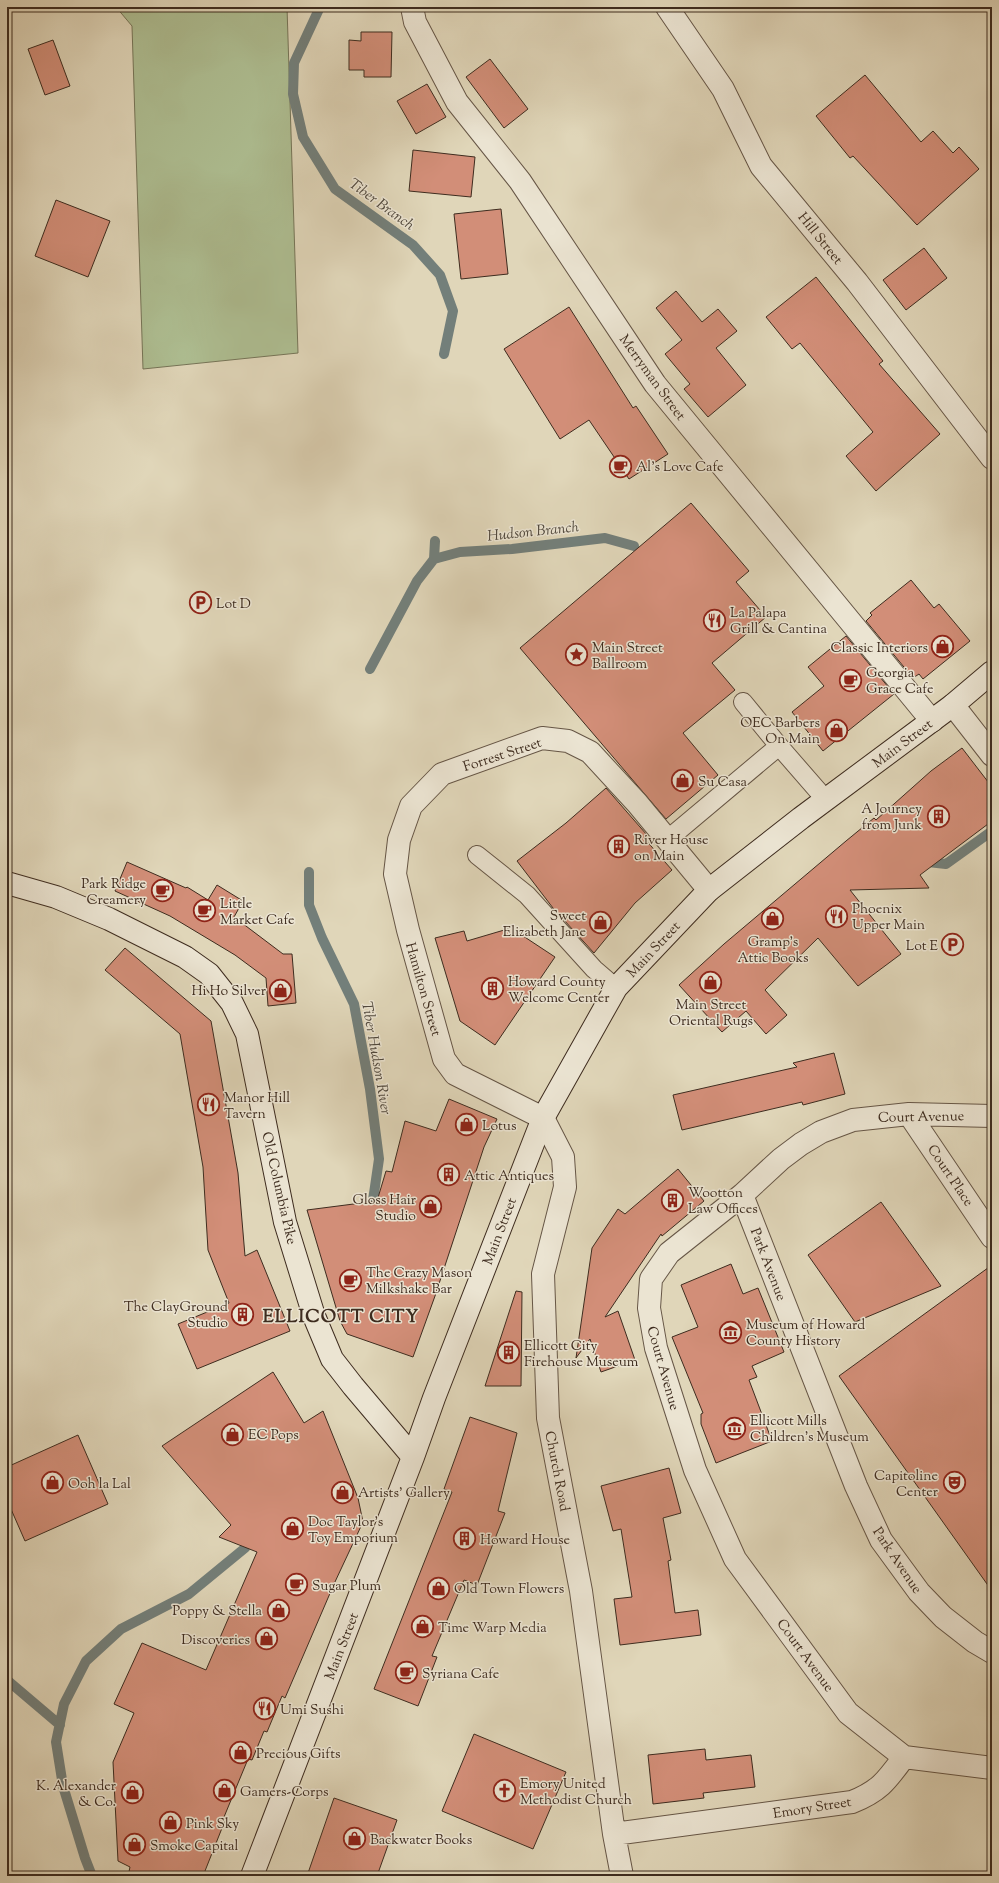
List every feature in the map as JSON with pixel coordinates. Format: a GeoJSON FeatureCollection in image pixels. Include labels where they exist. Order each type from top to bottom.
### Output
{"type":"FeatureCollection","features":[{"type":"Feature","properties":{"kind":"street","name":"Merryman Street"},"geometry":{"type":"LineString","coordinates":[[412,7],[415,22],[457,102],[520,181],[655,384],[932,720]]}},
{"type":"Feature","properties":{"kind":"street","name":"Hill Street"},"geometry":{"type":"LineString","coordinates":[[667,7],[723,89],[762,166],[857,282],[992,458]]}},
{"type":"Feature","properties":{"kind":"street","name":"Main Street"},"geometry":{"type":"LineString","coordinates":[[252,1876],[413,1457],[434,1398],[543,1118],[616,988],[709,890],[953,705],[992,672]]}},
{"type":"Feature","properties":{"kind":"street"},"geometry":{"type":"LineString","coordinates":[[953,705],[992,755]]}},
{"type":"Feature","properties":{"kind":"street","name":"Forrest Street"},"geometry":{"type":"LineString","coordinates":[[411,806],[442,774],[542,738],[568,741],[590,752],[638,803],[709,890]]}},
{"type":"Feature","properties":{"kind":"street","name":"Hamilton Street"},"geometry":{"type":"LineString","coordinates":[[411,806],[399,840],[396,874],[408,930],[444,1059],[455,1074],[543,1118]]}},
{"type":"Feature","properties":{"kind":"street","name":"Old Columbia Pike"},"geometry":{"type":"LineString","coordinates":[[7,883],[56,897],[102,916],[185,957],[209,974],[232,1003],[247,1034],[285,1222],[314,1316],[332,1359],[413,1457]]}},
{"type":"Feature","properties":{"kind":"street","name":"Court Avenue"},"geometry":{"type":"LineString","coordinates":[[904,1757],[848,1713],[735,1559],[696,1470],[656,1348],[649,1308],[651,1279],[669,1253],[742,1196],[781,1159],[801,1144],[821,1132],[853,1120],[909,1114],[992,1116]]}},
{"type":"Feature","properties":{"kind":"street","name":"Court Place"},"geometry":{"type":"LineString","coordinates":[[909,1114],[992,1237]]}},
{"type":"Feature","properties":{"kind":"street","name":"Church Road"},"geometry":{"type":"LineString","coordinates":[[543,1118],[563,1157],[565,1187],[543,1274],[548,1418],[581,1591],[614,1834],[622,1876]]}},
{"type":"Feature","properties":{"kind":"street","name":"Park Avenue"},"geometry":{"type":"LineString","coordinates":[[742,1196],[856,1486],[881,1540],[919,1592],[943,1617],[975,1642],[992,1652]]}},
{"type":"Feature","properties":{"kind":"street"},"geometry":{"type":"LineString","coordinates":[[904,1757],[992,1768]]}},
{"type":"Feature","properties":{"kind":"street","name":"Emory Street"},"geometry":{"type":"LineString","coordinates":[[614,1834],[852,1802],[869,1796],[886,1781],[904,1757]]}},
{"type":"Feature","properties":{"kind":"lane"},"geometry":{"type":"LineString","coordinates":[[743,702],[826,800]]}},
{"type":"Feature","properties":{"kind":"lane"},"geometry":{"type":"LineString","coordinates":[[667,840],[779,746]]}},
{"type":"Feature","properties":{"kind":"lane"},"geometry":{"type":"LineString","coordinates":[[477,855],[526,895],[594,969],[616,988]]}},
{"type":"Feature","properties":{"kind":"green space"},"geometry":{"type":"Polygon","coordinates":[[[116,7],[287,7],[298,353],[143,369],[132,26],[116,7]]]}},
{"type":"Feature","properties":{"kind":"building"},"geometry":{"type":"Polygon","coordinates":[[[361,32],[392,32],[391,77],[364,77],[364,70],[349,70],[349,40],[361,41],[361,32]]]}},
{"type":"Feature","properties":{"kind":"building"},"geometry":{"type":"Polygon","coordinates":[[[53,40],[70,86],[45,95],[28,49],[53,40]]]}},
{"type":"Feature","properties":{"kind":"building"},"geometry":{"type":"Polygon","coordinates":[[[490,59],[528,109],[504,128],[466,77],[490,59]]]}},
{"type":"Feature","properties":{"kind":"building"},"geometry":{"type":"Polygon","coordinates":[[[865,75],[921,142],[933,131],[953,153],[959,147],[979,169],[917,225],[853,156],[850,158],[816,116],[865,75]]]}},
{"type":"Feature","properties":{"kind":"building"},"geometry":{"type":"Polygon","coordinates":[[[427,84],[446,117],[416,134],[397,101],[427,84]]]}},
{"type":"Feature","properties":{"kind":"building"},"geometry":{"type":"Polygon","coordinates":[[[413,150],[475,157],[471,197],[409,191],[413,150]]]}},
{"type":"Feature","properties":{"kind":"building"},"geometry":{"type":"Polygon","coordinates":[[[56,200],[110,221],[88,277],[35,256],[56,200]]]}},
{"type":"Feature","properties":{"kind":"building"},"geometry":{"type":"Polygon","coordinates":[[[501,209],[508,274],[461,279],[454,214],[501,209]]]}},
{"type":"Feature","properties":{"kind":"building"},"geometry":{"type":"Polygon","coordinates":[[[924,248],[947,278],[906,310],[883,280],[924,248]]]}},
{"type":"Feature","properties":{"kind":"building"},"geometry":{"type":"Polygon","coordinates":[[[816,277],[883,361],[879,364],[940,434],[876,491],[846,456],[873,432],[800,343],[792,349],[766,317],[816,277]]]}},
{"type":"Feature","properties":{"kind":"building"},"geometry":{"type":"Polygon","coordinates":[[[676,291],[702,322],[718,309],[737,331],[716,348],[746,385],[708,417],[684,389],[690,384],[665,354],[682,340],[656,308],[676,291]]]}},
{"type":"Feature","properties":{"kind":"building"},"geometry":{"type":"Polygon","coordinates":[[[569,307],[633,408],[636,406],[668,454],[629,479],[589,420],[560,439],[504,349],[569,307]]]}},
{"type":"Feature","properties":{"kind":"building"},"geometry":{"type":"Polygon","coordinates":[[[691,503],[749,571],[736,582],[766,617],[712,663],[735,690],[683,733],[718,775],[666,819],[520,648],[691,503]]]}},
{"type":"Feature","properties":{"kind":"building"},"geometry":{"type":"Polygon","coordinates":[[[911,580],[934,608],[939,604],[970,641],[923,679],[919,674],[913,678],[866,621],[872,615],[870,613],[911,580]]]}},
{"type":"Feature","properties":{"kind":"building"},"geometry":{"type":"Polygon","coordinates":[[[846,636],[894,694],[823,751],[792,712],[824,686],[808,667],[846,636]]]}},
{"type":"Feature","properties":{"kind":"building"},"geometry":{"type":"Polygon","coordinates":[[[962,748],[992,787],[992,821],[920,875],[929,888],[850,890],[901,954],[858,986],[818,938],[765,990],[787,1015],[766,1034],[746,1011],[722,1032],[679,985],[724,944],[846,841],[874,818],[876,820],[931,771],[962,748]]]}},
{"type":"Feature","properties":{"kind":"building"},"geometry":{"type":"Polygon","coordinates":[[[606,788],[647,835],[644,838],[672,870],[635,903],[594,953],[553,908],[517,861],[566,823],[606,788]]]}},
{"type":"Feature","properties":{"kind":"building"},"geometry":{"type":"Polygon","coordinates":[[[127,862],[186,888],[187,887],[208,900],[217,885],[243,901],[234,917],[283,954],[292,954],[296,1003],[268,1006],[266,978],[235,955],[170,916],[115,891],[127,862]]]}},
{"type":"Feature","properties":{"kind":"building","name":"Howard County Welcome Center"},"geometry":{"type":"Polygon","coordinates":[[[511,928],[555,957],[495,1045],[460,1021],[435,938],[464,931],[467,941],[511,928]]]}},
{"type":"Feature","properties":{"kind":"building"},"geometry":{"type":"Polygon","coordinates":[[[125,948],[211,1021],[238,1173],[245,1256],[257,1250],[290,1331],[197,1369],[178,1324],[229,1303],[208,1250],[203,1167],[180,1034],[105,970],[125,948]]]}},
{"type":"Feature","properties":{"kind":"building"},"geometry":{"type":"Polygon","coordinates":[[[834,1053],[845,1094],[803,1105],[802,1102],[682,1130],[673,1095],[797,1067],[793,1063],[834,1053]]]}},
{"type":"Feature","properties":{"kind":"building"},"geometry":{"type":"Polygon","coordinates":[[[449,1099],[497,1119],[484,1147],[435,1296],[413,1357],[347,1334],[340,1321],[307,1210],[377,1201],[386,1171],[392,1172],[405,1121],[436,1131],[449,1099]]]}},
{"type":"Feature","properties":{"kind":"building"},"geometry":{"type":"Polygon","coordinates":[[[678,1169],[704,1201],[662,1236],[661,1234],[605,1317],[618,1311],[635,1360],[601,1372],[590,1339],[576,1358],[592,1248],[618,1209],[625,1214],[678,1169]]]}},
{"type":"Feature","properties":{"kind":"building"},"geometry":{"type":"Polygon","coordinates":[[[881,1202],[941,1286],[855,1322],[808,1255],[881,1202]]]}},
{"type":"Feature","properties":{"kind":"building","name":"Museum of Howard County History"},"geometry":{"type":"Polygon","coordinates":[[[731,1264],[743,1294],[758,1288],[784,1352],[752,1366],[757,1377],[749,1380],[772,1441],[716,1463],[701,1424],[701,1414],[703,1413],[672,1337],[698,1327],[681,1285],[731,1264]]]}},
{"type":"Feature","properties":{"kind":"building","name":"Capitoline Center"},"geometry":{"type":"Polygon","coordinates":[[[992,1265],[992,1591],[839,1376],[992,1265]]]}},
{"type":"Feature","properties":{"kind":"building","name":"Ellicott City Firehouse Museum"},"geometry":{"type":"Polygon","coordinates":[[[516,1291],[522,1292],[521,1386],[485,1386],[516,1291]]]}},
{"type":"Feature","properties":{"kind":"building"},"geometry":{"type":"Polygon","coordinates":[[[273,1372],[304,1423],[323,1411],[358,1498],[363,1522],[334,1584],[285,1698],[282,1696],[267,1732],[264,1731],[252,1760],[248,1759],[224,1817],[226,1818],[203,1876],[128,1876],[130,1867],[118,1861],[113,1762],[134,1713],[114,1704],[142,1643],[206,1670],[257,1552],[219,1537],[231,1525],[162,1446],[273,1372]]]}},
{"type":"Feature","properties":{"kind":"building"},"geometry":{"type":"Polygon","coordinates":[[[470,1417],[517,1433],[498,1511],[505,1513],[477,1585],[464,1580],[432,1656],[437,1657],[418,1706],[374,1689],[452,1492],[444,1489],[470,1417]]]}},
{"type":"Feature","properties":{"kind":"building","name":"Ooh la Lal"},"geometry":{"type":"Polygon","coordinates":[[[78,1435],[108,1504],[25,1541],[7,1500],[7,1467],[78,1435]]]}},
{"type":"Feature","properties":{"kind":"building"},"geometry":{"type":"Polygon","coordinates":[[[669,1468],[681,1513],[663,1518],[671,1560],[668,1561],[675,1613],[698,1610],[701,1635],[620,1645],[614,1599],[632,1597],[621,1529],[613,1531],[601,1486],[669,1468]]]}},
{"type":"Feature","properties":{"kind":"building","name":"Emory United Methodist Church"},"geometry":{"type":"Polygon","coordinates":[[[474,1734],[566,1772],[533,1849],[442,1811],[474,1734]]]}},
{"type":"Feature","properties":{"kind":"building"},"geometry":{"type":"Polygon","coordinates":[[[705,1749],[706,1760],[751,1755],[755,1787],[703,1793],[704,1798],[653,1804],[648,1755],[705,1749]]]}},
{"type":"Feature","properties":{"kind":"building","name":"Backwater Books"},"geometry":{"type":"Polygon","coordinates":[[[334,1798],[397,1820],[377,1876],[307,1876],[334,1798]]]}},
{"type":"Feature","properties":{"kind":"waterway","name":"Tiber Branch"},"geometry":{"type":"LineString","coordinates":[[320,7],[294,63],[293,94],[303,137],[335,189],[413,245],[440,275],[453,311],[444,354]]}},
{"type":"Feature","properties":{"kind":"waterway","name":"Hudson Branch"},"geometry":{"type":"LineString","coordinates":[[434,559],[460,552],[512,549],[605,538],[634,546]]}},
{"type":"Feature","properties":{"kind":"waterway","name":"Tiber Branch"},"geometry":{"type":"LineString","coordinates":[[434,559],[435,541]]}},
{"type":"Feature","properties":{"kind":"waterway","name":"Tiber Hudson River"},"geometry":{"type":"LineString","coordinates":[[370,669],[417,581],[434,559]]}},
{"type":"Feature","properties":{"kind":"waterway","name":"Hudson Branch"},"geometry":{"type":"LineString","coordinates":[[924,858],[928,862],[946,864],[992,831]]}},
{"type":"Feature","properties":{"kind":"waterway","name":"Tiber Hudson River"},"geometry":{"type":"LineString","coordinates":[[309,872],[309,905],[322,938],[354,1004],[370,1089],[379,1159],[371,1214]]}},
{"type":"Feature","properties":{"kind":"waterway","name":"Tiber Hudson River"},"geometry":{"type":"LineString","coordinates":[[92,1876],[63,1786],[56,1742],[64,1704],[86,1661],[121,1629],[189,1594],[245,1548]]}},
{"type":"Feature","properties":{"kind":"waterway"},"geometry":{"type":"LineString","coordinates":[[7,1680],[60,1725]]}},
{"type":"Feature","properties":{"kind":"place","name":"Al's Love Cafe"},"geometry":{"type":"Point","coordinates":[620,466]}},
{"type":"Feature","properties":{"kind":"place","name":"Lot D"},"geometry":{"type":"Point","coordinates":[201,603]}},
{"type":"Feature","properties":{"kind":"place","name":"La Palapa Grill & Cantina"},"geometry":{"type":"Point","coordinates":[715,620]}},
{"type":"Feature","properties":{"kind":"place","name":"Classic Interiors"},"geometry":{"type":"Point","coordinates":[943,647]}},
{"type":"Feature","properties":{"kind":"place","name":"Main Street Ballroom"},"geometry":{"type":"Point","coordinates":[576,655]}},
{"type":"Feature","properties":{"kind":"place","name":"Georgia Grace Cafe"},"geometry":{"type":"Point","coordinates":[850,680]}},
{"type":"Feature","properties":{"kind":"place","name":"OEC Barbers On Main"},"geometry":{"type":"Point","coordinates":[836,730]}},
{"type":"Feature","properties":{"kind":"place","name":"Su Casa"},"geometry":{"type":"Point","coordinates":[682,781]}},
{"type":"Feature","properties":{"kind":"place","name":"A Journey from Junk"},"geometry":{"type":"Point","coordinates":[938,816]}},
{"type":"Feature","properties":{"kind":"place","name":"River House on Main"},"geometry":{"type":"Point","coordinates":[619,847]}},
{"type":"Feature","properties":{"kind":"place","name":"Park Ridge Creamery"},"geometry":{"type":"Point","coordinates":[162,891]}},
{"type":"Feature","properties":{"kind":"place","name":"Little Market Cafe"},"geometry":{"type":"Point","coordinates":[205,911]}},
{"type":"Feature","properties":{"kind":"place","name":"Phoenix Upper Main"},"geometry":{"type":"Point","coordinates":[836,916]}},
{"type":"Feature","properties":{"kind":"place","name":"Gramp's Attic Books"},"geometry":{"type":"Point","coordinates":[773,919]}},
{"type":"Feature","properties":{"kind":"place","name":"Sweet Elizabeth Jane"},"geometry":{"type":"Point","coordinates":[601,923]}},
{"type":"Feature","properties":{"kind":"place","name":"Lot E"},"geometry":{"type":"Point","coordinates":[953,945]}},
{"type":"Feature","properties":{"kind":"place","name":"Main Street Oriental Rugs"},"geometry":{"type":"Point","coordinates":[711,982]}},
{"type":"Feature","properties":{"kind":"place","name":"Howard County Welcome Center"},"geometry":{"type":"Point","coordinates":[492,989]}},
{"type":"Feature","properties":{"kind":"place","name":"Hi Ho Silver"},"geometry":{"type":"Point","coordinates":[281,990]}},
{"type":"Feature","properties":{"kind":"place","name":"Manor Hill Tavern"},"geometry":{"type":"Point","coordinates":[209,1105]}},
{"type":"Feature","properties":{"kind":"place","name":"Lotus"},"geometry":{"type":"Point","coordinates":[466,1125]}},
{"type":"Feature","properties":{"kind":"place","name":"Attic Antiques"},"geometry":{"type":"Point","coordinates":[448,1175]}},
{"type":"Feature","properties":{"kind":"place","name":"Wootton Law Offices"},"geometry":{"type":"Point","coordinates":[673,1200]}},
{"type":"Feature","properties":{"kind":"place","name":"Gloss Hair Studio"},"geometry":{"type":"Point","coordinates":[431,1207]}},
{"type":"Feature","properties":{"kind":"place","name":"The Crazy Mason Milkshake Bar"},"geometry":{"type":"Point","coordinates":[351,1280]}},
{"type":"Feature","properties":{"kind":"place","name":"The ClayGround Studio"},"geometry":{"type":"Point","coordinates":[243,1314]}},
{"type":"Feature","properties":{"kind":"place","name":"Museum of Howard County History"},"geometry":{"type":"Point","coordinates":[730,1332]}},
{"type":"Feature","properties":{"kind":"place","name":"Ellicott City Firehouse Museum"},"geometry":{"type":"Point","coordinates":[509,1353]}},
{"type":"Feature","properties":{"kind":"place","name":"Ellicott Mills Children's Museum"},"geometry":{"type":"Point","coordinates":[735,1428]}},
{"type":"Feature","properties":{"kind":"place","name":"EC Pops"},"geometry":{"type":"Point","coordinates":[233,1434]}},
{"type":"Feature","properties":{"kind":"place","name":"Ooh la Lal"},"geometry":{"type":"Point","coordinates":[53,1483]}},
{"type":"Feature","properties":{"kind":"place","name":"Capitoline Center"},"geometry":{"type":"Point","coordinates":[954,1483]}},
{"type":"Feature","properties":{"kind":"place","name":"Artists’ Gallery"},"geometry":{"type":"Point","coordinates":[342,1492]}},
{"type":"Feature","properties":{"kind":"place","name":"Doc Taylor's Toy Emporium"},"geometry":{"type":"Point","coordinates":[293,1529]}},
{"type":"Feature","properties":{"kind":"place","name":"Howard House"},"geometry":{"type":"Point","coordinates":[464,1539]}},
{"type":"Feature","properties":{"kind":"place","name":"Sugar Plum"},"geometry":{"type":"Point","coordinates":[297,1585]}},
{"type":"Feature","properties":{"kind":"place","name":"Old Town Flowers"},"geometry":{"type":"Point","coordinates":[438,1588]}},
{"type":"Feature","properties":{"kind":"place","name":"Poppy & Stella"},"geometry":{"type":"Point","coordinates":[278,1610]}},
{"type":"Feature","properties":{"kind":"place","name":"Time Warp Media"},"geometry":{"type":"Point","coordinates":[423,1627]}},
{"type":"Feature","properties":{"kind":"place","name":"Discoveries"},"geometry":{"type":"Point","coordinates":[266,1639]}},
{"type":"Feature","properties":{"kind":"place","name":"Syriana Cafe"},"geometry":{"type":"Point","coordinates":[406,1673]}},
{"type":"Feature","properties":{"kind":"place","name":"Umi Sushi"},"geometry":{"type":"Point","coordinates":[265,1709]}},
{"type":"Feature","properties":{"kind":"place","name":"Precious Gifts"},"geometry":{"type":"Point","coordinates":[241,1753]}},
{"type":"Feature","properties":{"kind":"place","name":"Gamers-Corps"},"geometry":{"type":"Point","coordinates":[224,1791]}},
{"type":"Feature","properties":{"kind":"place","name":"Emory United Methodist Church"},"geometry":{"type":"Point","coordinates":[504,1791]}},
{"type":"Feature","properties":{"kind":"place","name":"K. Alexander & Co."},"geometry":{"type":"Point","coordinates":[132,1793]}},
{"type":"Feature","properties":{"kind":"place","name":"Pink Sky"},"geometry":{"type":"Point","coordinates":[170,1823]}},
{"type":"Feature","properties":{"kind":"place","name":"Backwater Books"},"geometry":{"type":"Point","coordinates":[355,1839]}},
{"type":"Feature","properties":{"kind":"place","name":"Smoke Capital"},"geometry":{"type":"Point","coordinates":[135,1845]}},
{"type":"Feature","properties":{"kind":"district","name":"ELLICOTT CITY"},"geometry":{"type":"Point","coordinates":[341,1316]}}]}
